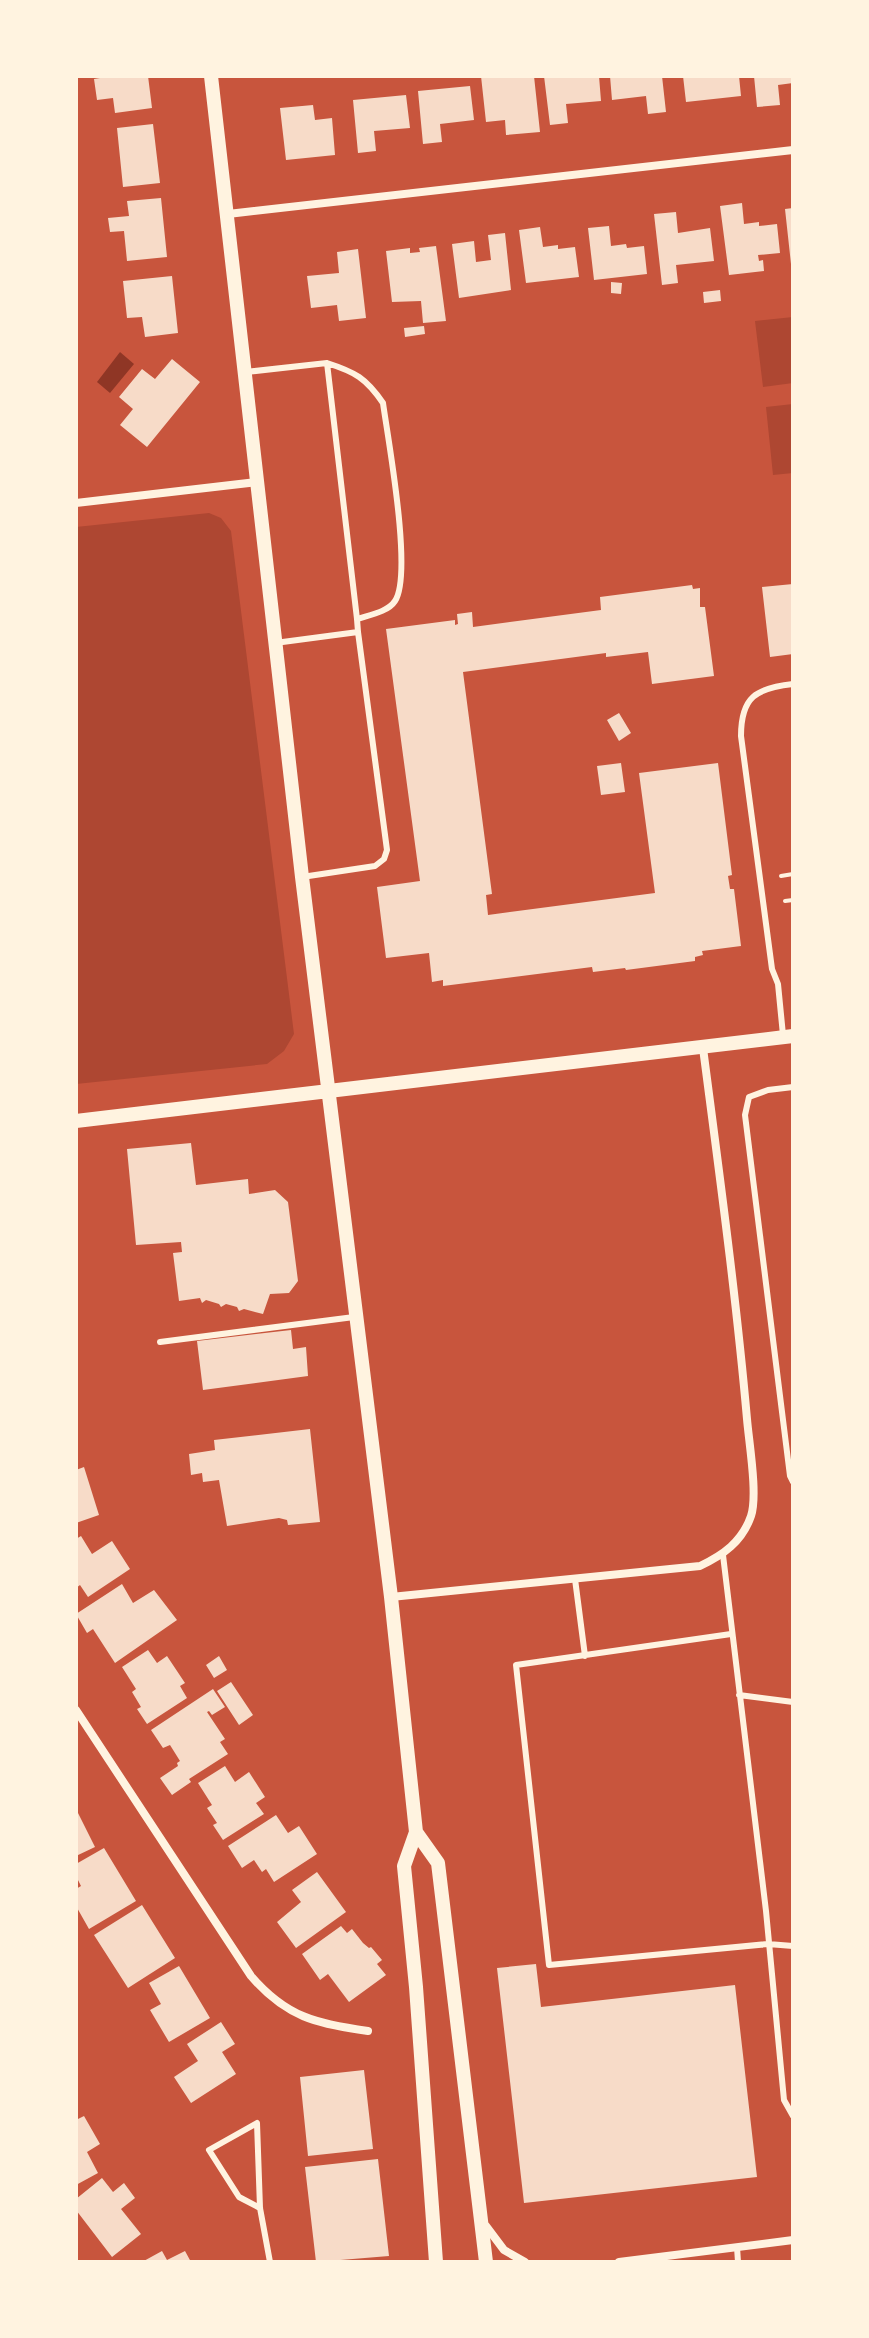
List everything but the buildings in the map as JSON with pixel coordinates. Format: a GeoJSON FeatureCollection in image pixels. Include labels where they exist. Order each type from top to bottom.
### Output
{"type":"FeatureCollection","features":[{"type":"Feature","properties":{"kind":"street"},"geometry":{"type":"LineString","coordinates":[[211,76],[327,1093],[391,1597],[416,1832],[404,1866],[436,2262]]}},
{"type":"Feature","properties":{"kind":"street"},"geometry":{"type":"LineString","coordinates":[[228,214],[793,150]]}},
{"type":"Feature","properties":{"kind":"street"},"geometry":{"type":"LineString","coordinates":[[76,503],[257,482]]}},
{"type":"Feature","properties":{"kind":"street"},"geometry":{"type":"LineString","coordinates":[[76,1121],[788,1037]]}},
{"type":"Feature","properties":{"kind":"street"},"geometry":{"type":"LineString","coordinates":[[391,1597],[700,1566],[723,1555],[742,1534],[752,1514],[752,1475],[741,1349],[703,1048]]}},
{"type":"Feature","properties":{"kind":"street"},"geometry":{"type":"LineString","coordinates":[[76,1710],[263,1991],[277,2003],[305,2018],[368,2031]]}},
{"type":"Feature","properties":{"kind":"street"},"geometry":{"type":"LineString","coordinates":[[416,1832],[438,1863],[486,2262]]}},
{"type":"Feature","properties":{"kind":"street"},"geometry":{"type":"LineString","coordinates":[[480,2216],[504,2250],[525,2262]]}},
{"type":"Feature","properties":{"kind":"street"},"geometry":{"type":"LineString","coordinates":[[619,2262],[793,2240]]}},
{"type":"Feature","properties":{"kind":"lane"},"geometry":{"type":"LineString","coordinates":[[302,877],[375,866],[384,859],[387,850],[327,363]]}},
{"type":"Feature","properties":{"kind":"lane"},"geometry":{"type":"LineString","coordinates":[[245,373],[327,363],[369,382],[383,403],[402,554],[398,598],[390,607],[357,619]]}},
{"type":"Feature","properties":{"kind":"lane"},"geometry":{"type":"LineString","coordinates":[[275,643],[358,632]]}},
{"type":"Feature","properties":{"kind":"lane"},"geometry":{"type":"LineString","coordinates":[[788,1037],[778,984],[772,969],[741,718],[754,694],[772,686],[793,684]]}},
{"type":"Feature","properties":{"kind":"lane"},"geometry":{"type":"LineString","coordinates":[[793,1087],[768,1090],[749,1097],[745,1115],[793,1482]]}},
{"type":"Feature","properties":{"kind":"lane"},"geometry":{"type":"LineString","coordinates":[[160,1342],[356,1317]]}},
{"type":"Feature","properties":{"kind":"lane"},"geometry":{"type":"LineString","coordinates":[[723,1555],[784,2100],[793,2116]]}},
{"type":"Feature","properties":{"kind":"lane"},"geometry":{"type":"LineString","coordinates":[[575,1579],[585,1656]]}},
{"type":"Feature","properties":{"kind":"lane"},"geometry":{"type":"LineString","coordinates":[[731,1634],[516,1665],[549,1965],[768,1944],[793,1946]]}},
{"type":"Feature","properties":{"kind":"lane"},"geometry":{"type":"LineString","coordinates":[[739,1695],[793,1702]]}},
{"type":"Feature","properties":{"kind":"lane"},"geometry":{"type":"LineString","coordinates":[[260,2208],[239,2197],[209,2150],[257,2123],[260,2208],[270,2262]]}},
{"type":"Feature","properties":{"kind":"lane"},"geometry":{"type":"LineString","coordinates":[[737,2247],[738,2262]]}},
{"type":"Feature","properties":{"kind":"path"},"geometry":{"type":"LineString","coordinates":[[781,876],[793,874]]}},
{"type":"Feature","properties":{"kind":"path"},"geometry":{"type":"LineString","coordinates":[[785,901],[793,900]]}},
{"type":"Feature","properties":{"kind":"shaded area"},"geometry":{"type":"Polygon","coordinates":[[[793,317],[793,383],[763,387],[755,321],[793,317]]]}},
{"type":"Feature","properties":{"kind":"shaded area"},"geometry":{"type":"Polygon","coordinates":[[[120,352],[134,364],[110,393],[97,382],[120,352]]]}},
{"type":"Feature","properties":{"kind":"shaded area"},"geometry":{"type":"Polygon","coordinates":[[[793,404],[793,473],[773,475],[766,407],[793,404]]]}},
{"type":"Feature","properties":{"kind":"shaded area"},"geometry":{"type":"Polygon","coordinates":[[[209,513],[221,518],[231,531],[294,1034],[284,1051],[267,1064],[76,1084],[76,527],[209,513]]]}}]}
